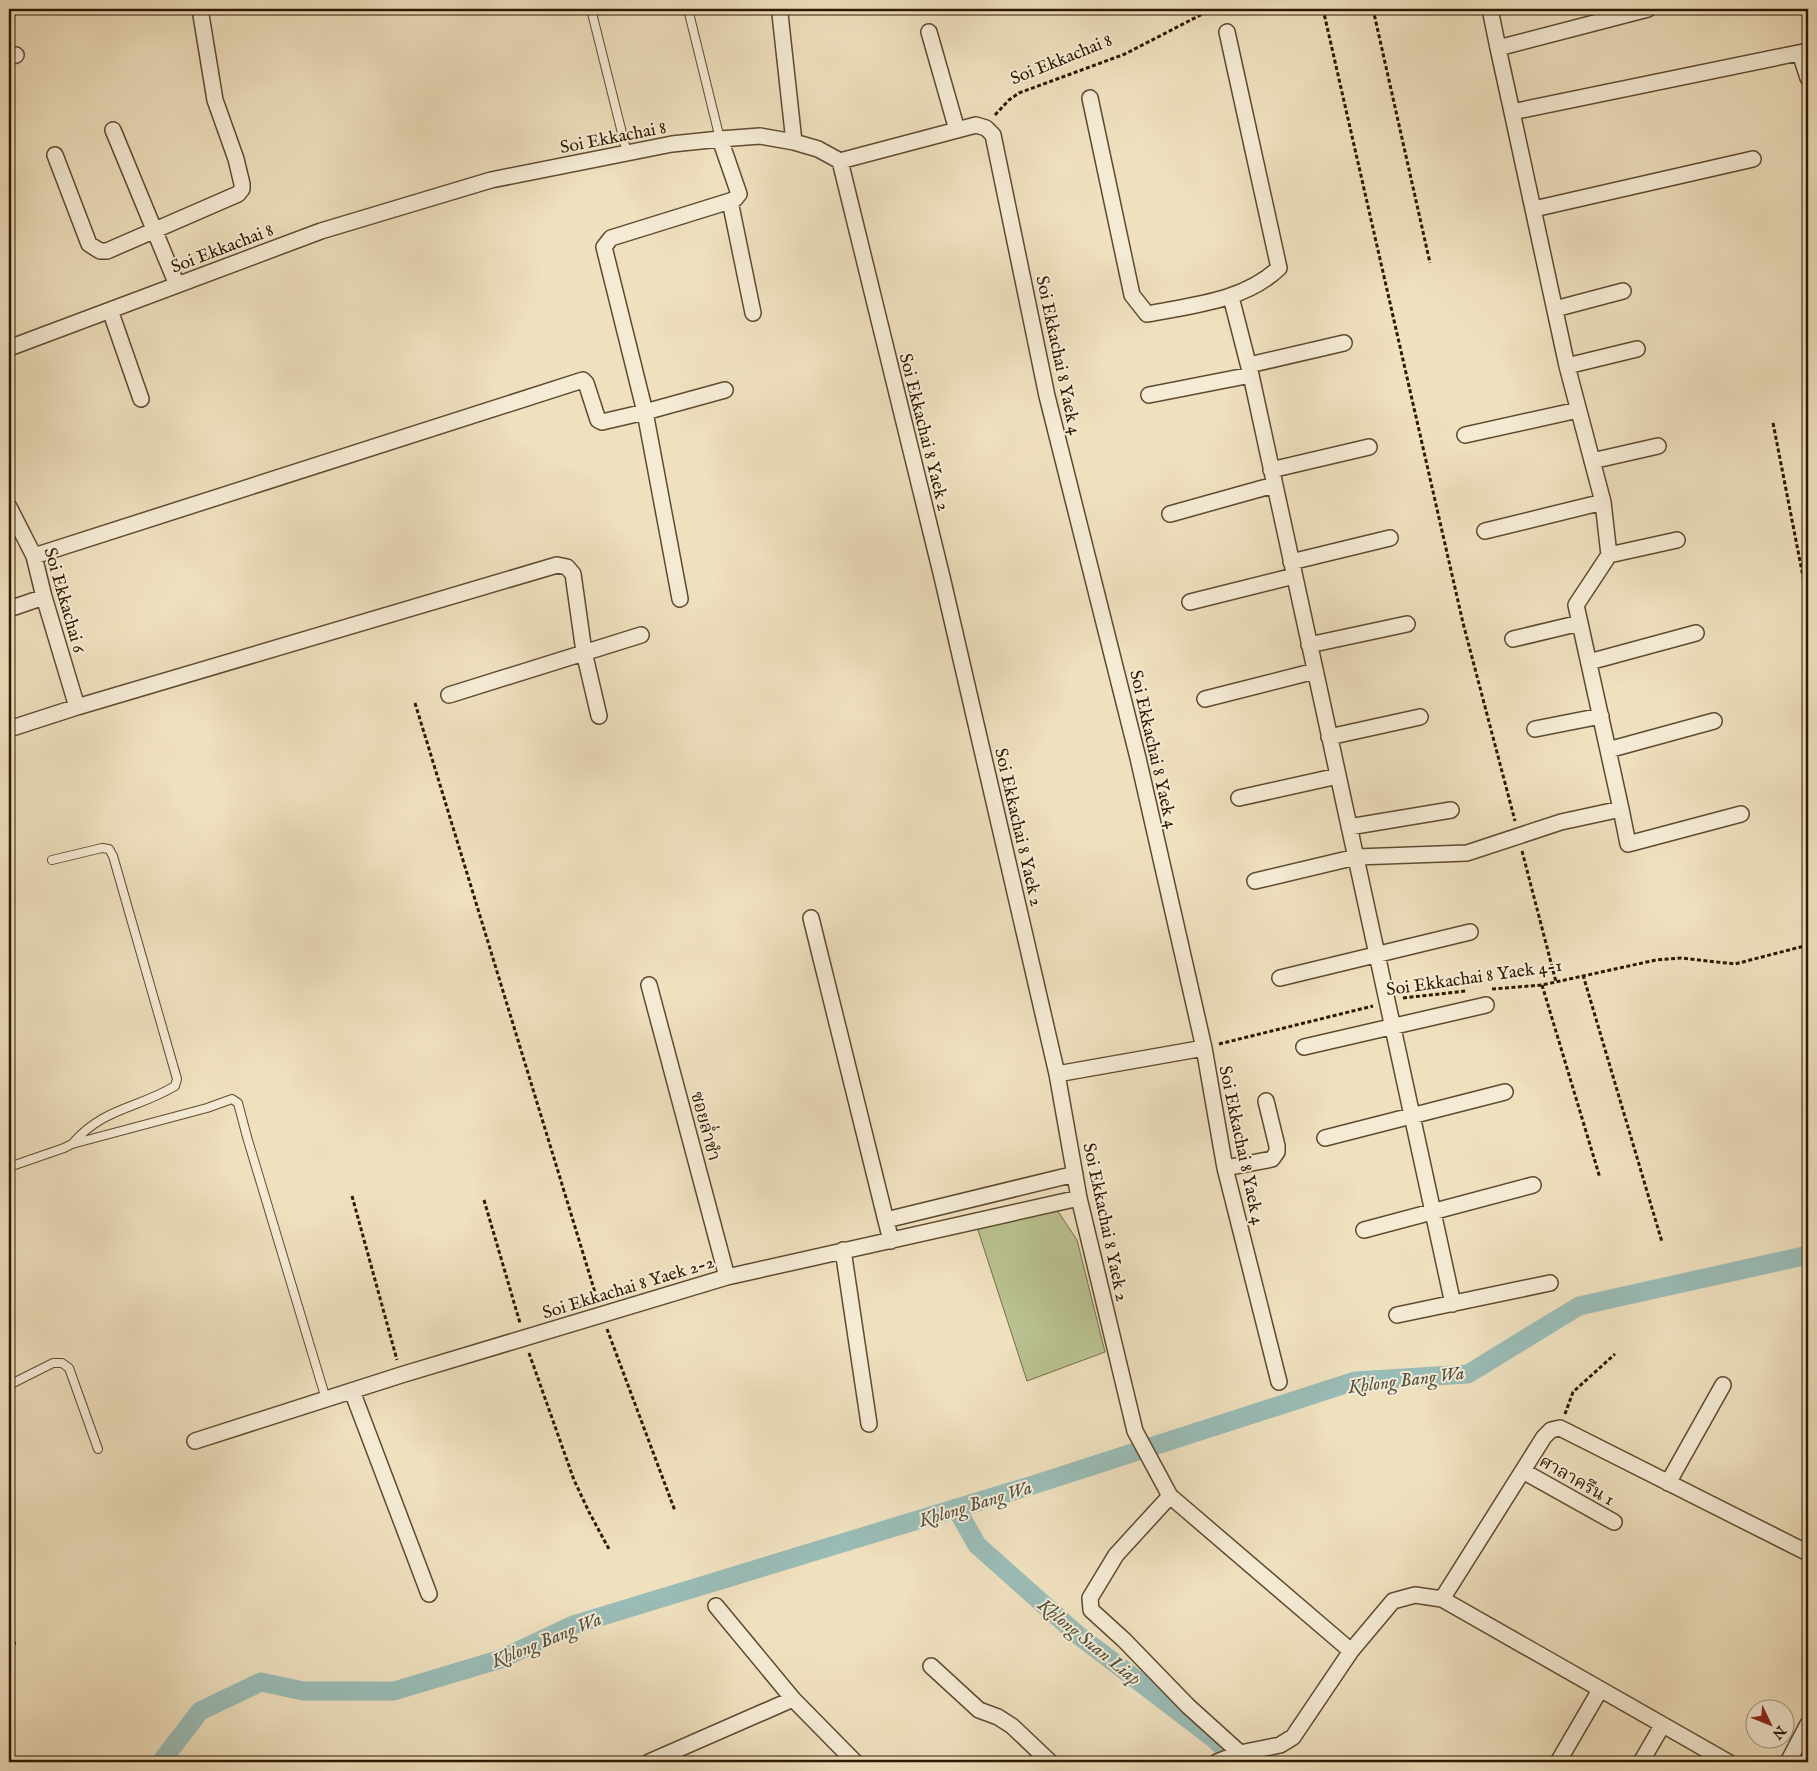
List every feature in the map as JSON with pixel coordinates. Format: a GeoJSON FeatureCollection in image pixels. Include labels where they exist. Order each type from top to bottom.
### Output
{"type":"FeatureCollection","features":[{"type":"Feature","properties":{"kind":"street"},"geometry":{"type":"LineString","coordinates":[[55,155],[89,244],[100,251],[107,251],[155,232],[238,194],[242,190],[236,159],[215,100],[200,9]]}},
{"type":"Feature","properties":{"kind":"street"},"geometry":{"type":"LineString","coordinates":[[1490,9],[1567,366],[1602,502],[1609,555],[1576,605],[1628,844],[1741,814]]}},
{"type":"Feature","properties":{"kind":"street"},"geometry":{"type":"LineString","coordinates":[[1498,48],[1648,9]]}},
{"type":"Feature","properties":{"kind":"street"},"geometry":{"type":"LineString","coordinates":[[780,14],[794,142]]}},
{"type":"Feature","properties":{"kind":"street"},"geometry":{"type":"LineString","coordinates":[[929,32],[957,130]]}},
{"type":"Feature","properties":{"kind":"street"},"geometry":{"type":"LineString","coordinates":[[1090,98],[1132,295],[1147,314],[1231,297],[1267,279],[1279,268],[1227,32]]}},
{"type":"Feature","properties":{"kind":"street"},"geometry":{"type":"LineString","coordinates":[[1512,112],[1804,52],[1808,78]]}},
{"type":"Feature","properties":{"kind":"street"},"geometry":{"type":"LineString","coordinates":[[840,161],[976,125],[986,128]]}},
{"type":"Feature","properties":{"kind":"street","name":"Soi Ekkachai 8 Yaek 4"},"geometry":{"type":"LineString","coordinates":[[986,128],[993,135],[1047,396],[1138,758],[1204,1048],[1225,1168],[1279,1382]]}},
{"type":"Feature","properties":{"kind":"street"},"geometry":{"type":"LineString","coordinates":[[113,130],[177,285]]}},
{"type":"Feature","properties":{"kind":"street","name":"Soi Ekkachai 8"},"geometry":{"type":"LineString","coordinates":[[9,348],[321,231],[490,180],[672,144],[760,136],[794,142],[818,149],[840,161]]}},
{"type":"Feature","properties":{"kind":"street"},"geometry":{"type":"LineString","coordinates":[[680,599],[645,412],[604,247],[611,238],[735,200],[739,194],[720,139]]}},
{"type":"Feature","properties":{"kind":"street"},"geometry":{"type":"LineString","coordinates":[[1534,210],[1753,159]]}},
{"type":"Feature","properties":{"kind":"street","name":"Soi Ekkachai 8 Yaek 2"},"geometry":{"type":"LineString","coordinates":[[840,161],[942,577],[1057,1074],[1079,1198],[1135,1431],[1170,1496]]}},
{"type":"Feature","properties":{"kind":"street"},"geometry":{"type":"LineString","coordinates":[[730,202],[753,313]]}},
{"type":"Feature","properties":{"kind":"street"},"geometry":{"type":"LineString","coordinates":[[1555,309],[1623,291]]}},
{"type":"Feature","properties":{"kind":"street"},"geometry":{"type":"LineString","coordinates":[[1231,297],[1250,370],[1453,1304]]}},
{"type":"Feature","properties":{"kind":"street"},"geometry":{"type":"LineString","coordinates":[[110,310],[141,398]]}},
{"type":"Feature","properties":{"kind":"street"},"geometry":{"type":"LineString","coordinates":[[1149,394],[1250,370],[1344,343]]}},
{"type":"Feature","properties":{"kind":"street"},"geometry":{"type":"LineString","coordinates":[[1567,366],[1637,349]]}},
{"type":"Feature","properties":{"kind":"street"},"geometry":{"type":"LineString","coordinates":[[34,556],[580,380],[586,383],[596,417],[602,422],[725,390]]}},
{"type":"Feature","properties":{"kind":"street"},"geometry":{"type":"LineString","coordinates":[[1465,435],[1578,410]]}},
{"type":"Feature","properties":{"kind":"street"},"geometry":{"type":"LineString","coordinates":[[1592,460],[1658,446]]}},
{"type":"Feature","properties":{"kind":"street"},"geometry":{"type":"LineString","coordinates":[[1271,470],[1369,447]]}},
{"type":"Feature","properties":{"kind":"street"},"geometry":{"type":"LineString","coordinates":[[1170,514],[1274,485]]}},
{"type":"Feature","properties":{"kind":"street"},"geometry":{"type":"LineString","coordinates":[[1484,531],[1602,502]]}},
{"type":"Feature","properties":{"kind":"street","name":"Soi Ekkachai 6"},"geometry":{"type":"LineString","coordinates":[[10,511],[34,556],[44,597],[77,707]]}},
{"type":"Feature","properties":{"kind":"street"},"geometry":{"type":"LineString","coordinates":[[1190,602],[1390,538]]}},
{"type":"Feature","properties":{"kind":"street"},"geometry":{"type":"LineString","coordinates":[[1609,555],[1677,540]]}},
{"type":"Feature","properties":{"kind":"street"},"geometry":{"type":"LineString","coordinates":[[9,729],[77,707],[557,565],[567,567],[573,574],[584,652],[599,716]]}},
{"type":"Feature","properties":{"kind":"street"},"geometry":{"type":"LineString","coordinates":[[9,609],[44,597]]}},
{"type":"Feature","properties":{"kind":"street"},"geometry":{"type":"LineString","coordinates":[[1513,639],[1580,622]]}},
{"type":"Feature","properties":{"kind":"street"},"geometry":{"type":"LineString","coordinates":[[1309,646],[1407,624]]}},
{"type":"Feature","properties":{"kind":"street"},"geometry":{"type":"LineString","coordinates":[[1589,662],[1696,633]]}},
{"type":"Feature","properties":{"kind":"street"},"geometry":{"type":"LineString","coordinates":[[449,695],[641,635]]}},
{"type":"Feature","properties":{"kind":"street"},"geometry":{"type":"LineString","coordinates":[[1205,699],[1315,672]]}},
{"type":"Feature","properties":{"kind":"street"},"geometry":{"type":"LineString","coordinates":[[1534,729],[1601,716]]}},
{"type":"Feature","properties":{"kind":"street"},"geometry":{"type":"LineString","coordinates":[[1329,736],[1420,717]]}},
{"type":"Feature","properties":{"kind":"street"},"geometry":{"type":"LineString","coordinates":[[1608,750],[1714,721]]}},
{"type":"Feature","properties":{"kind":"street"},"geometry":{"type":"LineString","coordinates":[[1239,798],[1338,776]]}},
{"type":"Feature","properties":{"kind":"street"},"geometry":{"type":"LineString","coordinates":[[1255,881],[1356,857],[1467,853],[1561,822],[1621,809]]}},
{"type":"Feature","properties":{"kind":"street"},"geometry":{"type":"LineString","coordinates":[[1349,827],[1451,810]]}},
{"type":"Feature","properties":{"kind":"street"},"geometry":{"type":"LineString","coordinates":[[811,918],[891,1241]]}},
{"type":"Feature","properties":{"kind":"street"},"geometry":{"type":"LineString","coordinates":[[1280,978],[1470,932]]}},
{"type":"Feature","properties":{"kind":"street","name":"ซอยล่ำชำ"},"geometry":{"type":"LineString","coordinates":[[649,985],[727,1277]]}},
{"type":"Feature","properties":{"kind":"street"},"geometry":{"type":"LineString","coordinates":[[1304,1047],[1486,1005]]}},
{"type":"Feature","properties":{"kind":"street"},"geometry":{"type":"LineString","coordinates":[[1057,1074],[1204,1048]]}},
{"type":"Feature","properties":{"kind":"street"},"geometry":{"type":"LineString","coordinates":[[1325,1138],[1505,1092]]}},
{"type":"Feature","properties":{"kind":"street"},"geometry":{"type":"LineString","coordinates":[[1225,1168],[1272,1159],[1277,1152],[1278,1146],[1266,1101]]}},
{"type":"Feature","properties":{"kind":"street"},"geometry":{"type":"LineString","coordinates":[[886,1220],[1075,1174]]}},
{"type":"Feature","properties":{"kind":"street"},"geometry":{"type":"LineString","coordinates":[[1364,1230],[1533,1185]]}},
{"type":"Feature","properties":{"kind":"street","name":"Soi Ekkachai 8 Yaek 2-2"},"geometry":{"type":"LineString","coordinates":[[195,1441],[401,1375],[727,1277],[1079,1198]]}},
{"type":"Feature","properties":{"kind":"street"},"geometry":{"type":"LineString","coordinates":[[843,1250],[869,1424]]}},
{"type":"Feature","properties":{"kind":"street"},"geometry":{"type":"LineString","coordinates":[[1397,1315],[1550,1283]]}},
{"type":"Feature","properties":{"kind":"street"},"geometry":{"type":"LineString","coordinates":[[1668,1483],[1723,1385]]}},
{"type":"Feature","properties":{"kind":"street"},"geometry":{"type":"LineString","coordinates":[[352,1391],[429,1594]]}},
{"type":"Feature","properties":{"kind":"street"},"geometry":{"type":"LineString","coordinates":[[1442,1599],[1544,1437],[1552,1430],[1560,1428],[1808,1553]]}},
{"type":"Feature","properties":{"kind":"street","name":"ศาลาครืน 1"},"geometry":{"type":"LineString","coordinates":[[1523,1471],[1614,1522]]}},
{"type":"Feature","properties":{"kind":"street"},"geometry":{"type":"LineString","coordinates":[[1237,1754],[1124,1640],[1091,1610],[1090,1598],[1116,1555],[1170,1496],[1351,1651]]}},
{"type":"Feature","properties":{"kind":"street"},"geometry":{"type":"LineString","coordinates":[[1217,1762],[1237,1754],[1280,1746],[1293,1737],[1351,1651],[1393,1601],[1415,1595],[1442,1599],[1728,1762]]}},
{"type":"Feature","properties":{"kind":"street"},"geometry":{"type":"LineString","coordinates":[[716,1606],[792,1700],[855,1762]]}},
{"type":"Feature","properties":{"kind":"street"},"geometry":{"type":"LineString","coordinates":[[931,1666],[979,1710],[1012,1726],[1050,1762]]}},
{"type":"Feature","properties":{"kind":"street"},"geometry":{"type":"LineString","coordinates":[[1558,1762],[1600,1690]]}},
{"type":"Feature","properties":{"kind":"street"},"geometry":{"type":"LineString","coordinates":[[649,1762],[792,1700]]}},
{"type":"Feature","properties":{"kind":"street"},"geometry":{"type":"LineString","coordinates":[[1788,1762],[1808,1724]]}},
{"type":"Feature","properties":{"kind":"street"},"geometry":{"type":"LineString","coordinates":[[1641,1762],[1662,1726]]}},
{"type":"Feature","properties":{"kind":"lane"},"geometry":{"type":"LineString","coordinates":[[591,9],[627,153]]}},
{"type":"Feature","properties":{"kind":"lane"},"geometry":{"type":"LineString","coordinates":[[688,9],[720,139]]}},
{"type":"Feature","properties":{"kind":"lane"},"geometry":{"type":"LineString","coordinates":[[52,860],[102,848],[109,849],[114,856],[177,1079],[175,1086],[167,1091],[121,1109],[97,1121],[87,1128],[72,1144]]}},
{"type":"Feature","properties":{"kind":"lane"},"geometry":{"type":"LineString","coordinates":[[9,1167],[72,1144],[207,1108],[232,1099],[238,1103],[326,1399]]}},
{"type":"Feature","properties":{"kind":"lane"},"geometry":{"type":"LineString","coordinates":[[9,1385],[53,1363],[62,1363],[69,1368],[98,1449]]}},
{"type":"Feature","properties":{"kind":"path","name":"Soi Ekkachai 8"},"geometry":{"type":"LineString","coordinates":[[986,128],[997,110],[1019,93],[1125,54],[1212,9]]}},
{"type":"Feature","properties":{"kind":"path"},"geometry":{"type":"LineString","coordinates":[[1323,9],[1461,614],[1556,982]]}},
{"type":"Feature","properties":{"kind":"path"},"geometry":{"type":"LineString","coordinates":[[1373,9],[1430,263]]}},
{"type":"Feature","properties":{"kind":"path"},"geometry":{"type":"LineString","coordinates":[[1773,423],[1808,602]]}},
{"type":"Feature","properties":{"kind":"path"},"geometry":{"type":"LineString","coordinates":[[415,704],[602,1315],[675,1511]]}},
{"type":"Feature","properties":{"kind":"path","name":"Soi Ekkachai 8 Yaek 4-1"},"geometry":{"type":"LineString","coordinates":[[1483,990],[1542,985],[1664,959],[1681,958],[1735,964],[1808,944]]}},
{"type":"Feature","properties":{"kind":"path"},"geometry":{"type":"LineString","coordinates":[[1583,975],[1662,1242]]}},
{"type":"Feature","properties":{"kind":"path"},"geometry":{"type":"LineString","coordinates":[[1542,985],[1600,1178]]}},
{"type":"Feature","properties":{"kind":"path","name":"Soi Ekkachai 8 Yaek 4-1"},"geometry":{"type":"LineString","coordinates":[[1204,1048],[1410,996],[1474,991]]}},
{"type":"Feature","properties":{"kind":"path"},"geometry":{"type":"LineString","coordinates":[[352,1196],[401,1375]]}},
{"type":"Feature","properties":{"kind":"path"},"geometry":{"type":"LineString","coordinates":[[484,1200],[524,1338],[574,1480],[610,1551]]}},
{"type":"Feature","properties":{"kind":"path"},"geometry":{"type":"LineString","coordinates":[[1560,1428],[1574,1392],[1615,1354]]}},
{"type":"Feature","properties":{"kind":"path"},"geometry":{"type":"LineString","coordinates":[[9,1629],[15,1645],[9,1651]]}},
{"type":"Feature","properties":{"kind":"green space"},"geometry":{"type":"Polygon","coordinates":[[[1057,1210],[1077,1240],[1105,1352],[1027,1381],[976,1224],[1057,1210]]]}},
{"type":"Feature","properties":{"kind":"waterway","name":"Khlong Bang Wa"},"geometry":{"type":"LineString","coordinates":[[161,1762],[200,1711],[261,1682],[303,1691],[394,1691],[501,1659],[573,1625],[1036,1484],[1355,1381],[1468,1374],[1579,1306],[1808,1255]]}},
{"type":"Feature","properties":{"kind":"waterway","name":"Khlong Suan Liap"},"geometry":{"type":"LineString","coordinates":[[956,1508],[977,1545],[1078,1635],[1213,1738],[1238,1762]]}}]}
